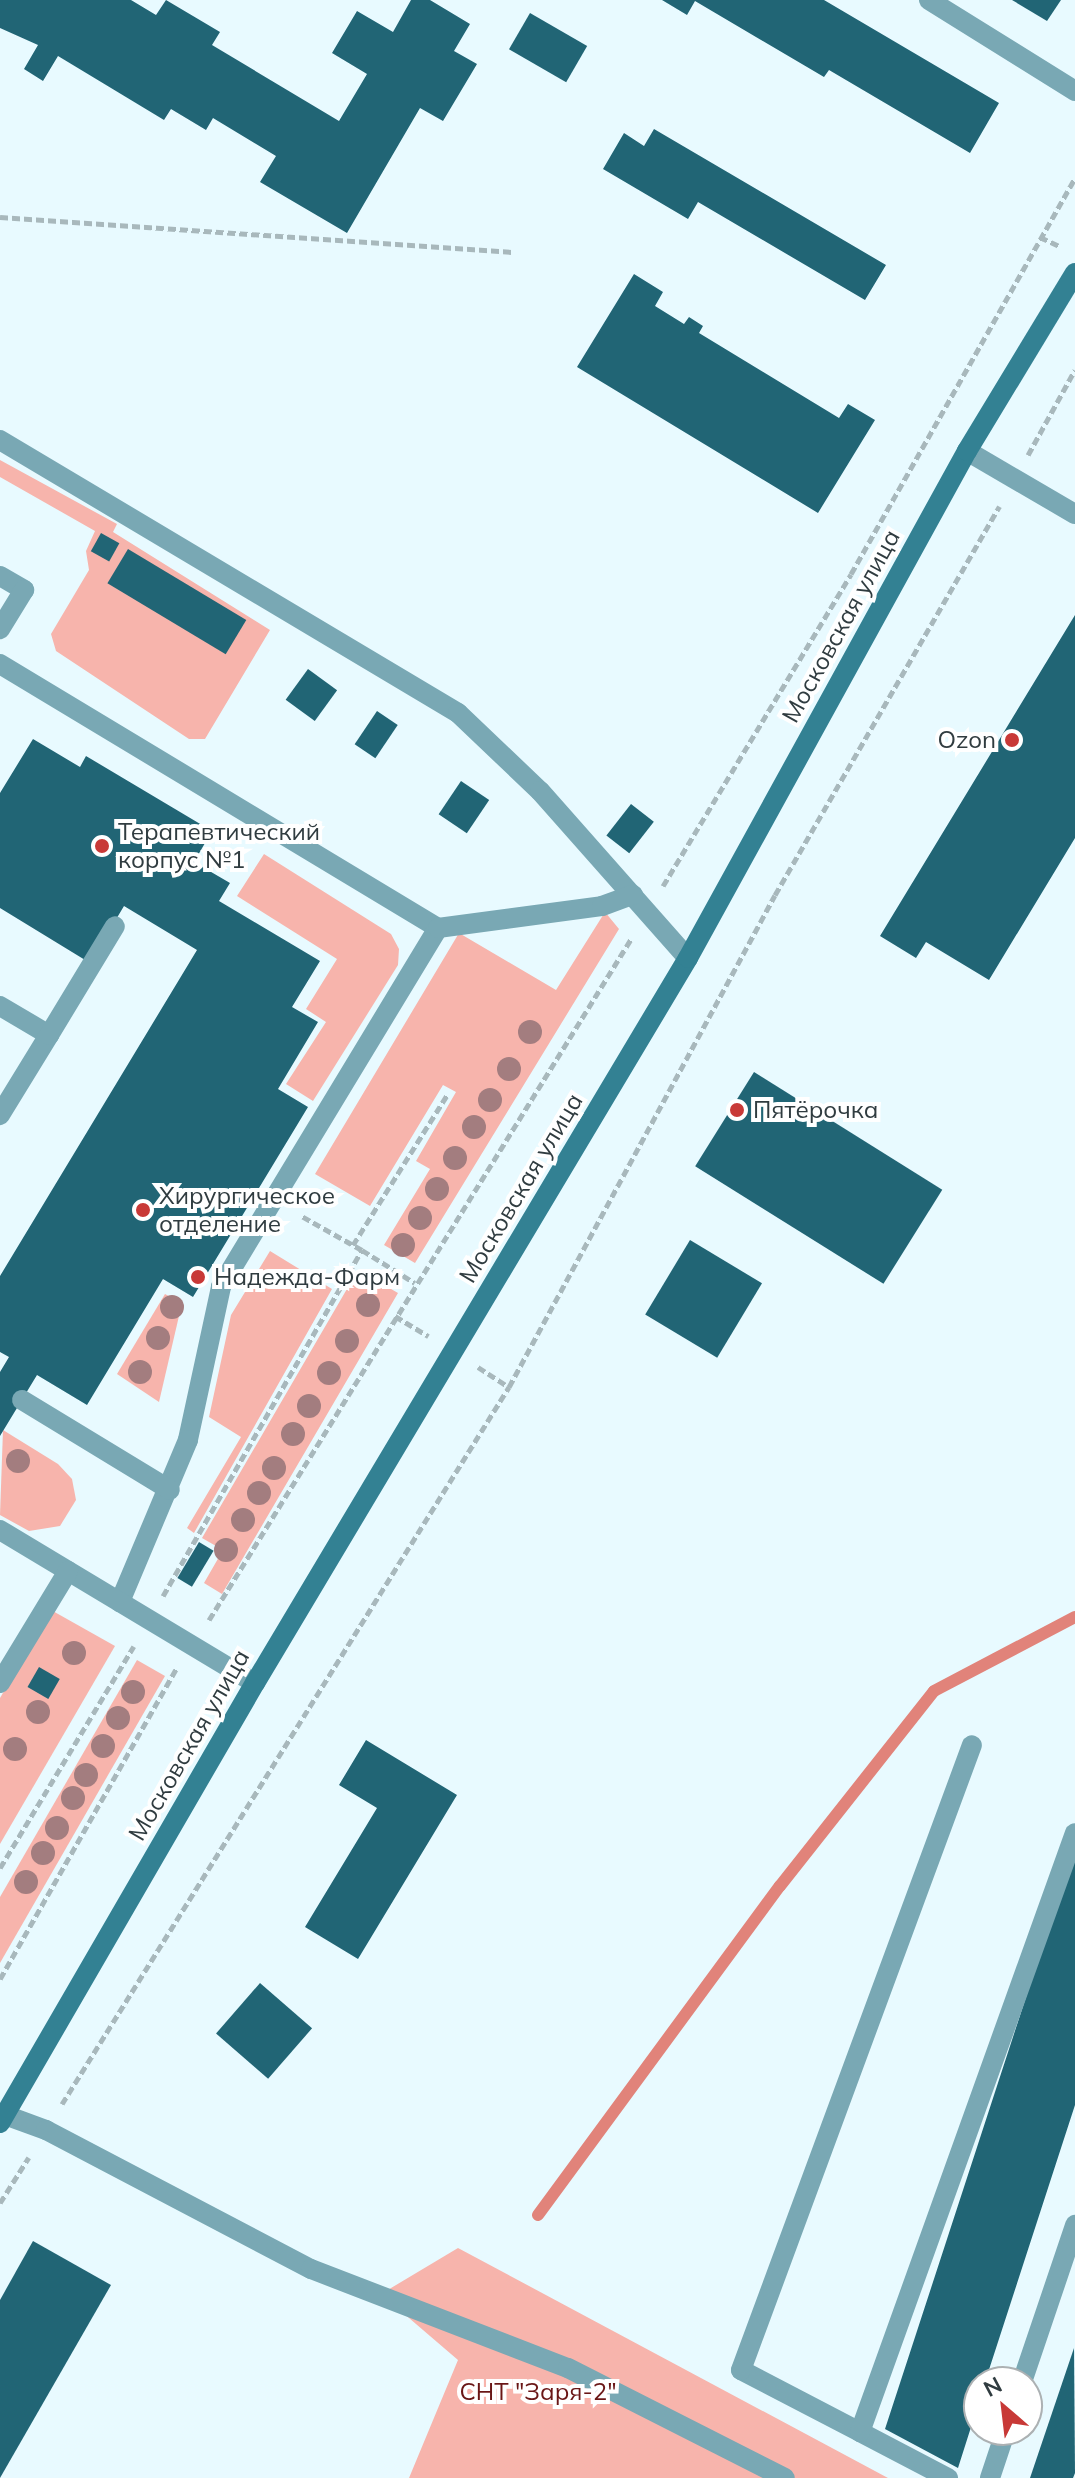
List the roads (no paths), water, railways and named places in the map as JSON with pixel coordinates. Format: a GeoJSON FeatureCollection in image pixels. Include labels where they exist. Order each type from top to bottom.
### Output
{"type":"FeatureCollection","features":[{"type":"Feature","properties":{"kind":"main road","name":"Московская улица"},"geometry":{"type":"LineString","coordinates":[[3,2119],[255,1683],[688,958],[967,451],[1075,273]]}},
{"type":"Feature","properties":{"kind":"street"},"geometry":{"type":"LineString","coordinates":[[929,0],[1075,91]]}},
{"type":"Feature","properties":{"kind":"street"},"geometry":{"type":"LineString","coordinates":[[0,440],[458,713],[540,791],[688,958]]}},
{"type":"Feature","properties":{"kind":"street"},"geometry":{"type":"LineString","coordinates":[[967,451],[1075,514]]}},
{"type":"Feature","properties":{"kind":"street"},"geometry":{"type":"LineString","coordinates":[[0,576],[24,590],[0,629]]}},
{"type":"Feature","properties":{"kind":"street"},"geometry":{"type":"LineString","coordinates":[[0,664],[438,928],[602,906],[633,895]]}},
{"type":"Feature","properties":{"kind":"street"},"geometry":{"type":"LineString","coordinates":[[0,1115],[115,926]]}},
{"type":"Feature","properties":{"kind":"street"},"geometry":{"type":"LineString","coordinates":[[120,1602],[170,1490],[188,1440],[221,1287],[438,928]]}},
{"type":"Feature","properties":{"kind":"street"},"geometry":{"type":"LineString","coordinates":[[0,1006],[49,1035]]}},
{"type":"Feature","properties":{"kind":"street"},"geometry":{"type":"LineString","coordinates":[[22,1400],[170,1490]]}},
{"type":"Feature","properties":{"kind":"street"},"geometry":{"type":"LineString","coordinates":[[0,1530],[255,1683]]}},
{"type":"Feature","properties":{"kind":"street"},"geometry":{"type":"LineString","coordinates":[[0,1683],[68,1571]]}},
{"type":"Feature","properties":{"kind":"street"},"geometry":{"type":"LineString","coordinates":[[948,2478],[741,2370],[972,1745]]}},
{"type":"Feature","properties":{"kind":"street"},"geometry":{"type":"LineString","coordinates":[[860,2432],[1075,1833]]}},
{"type":"Feature","properties":{"kind":"street"},"geometry":{"type":"LineString","coordinates":[[3,2119],[46,2130],[311,2269],[568,2368],[785,2478]]}},
{"type":"Feature","properties":{"kind":"street"},"geometry":{"type":"LineString","coordinates":[[1027,2366],[1075,2225]]}},
{"type":"Feature","properties":{"kind":"street"},"geometry":{"type":"LineString","coordinates":[[990,2478],[1001,2446]]}},
{"type":"Feature","properties":{"kind":"waterway"},"geometry":{"type":"LineString","coordinates":[[538,2215],[780,1886],[934,1691],[1075,1617]]}},
{"type":"Feature","properties":{"kind":"place","name":"Ozon"},"geometry":{"type":"Point","coordinates":[1012,740]}},
{"type":"Feature","properties":{"kind":"place","name":"Терапевтический корпус №1"},"geometry":{"type":"Point","coordinates":[102,846]}},
{"type":"Feature","properties":{"kind":"place","name":"Пятёрочка"},"geometry":{"type":"Point","coordinates":[737,1110]}},
{"type":"Feature","properties":{"kind":"place","name":"Хирургическое отделение"},"geometry":{"type":"Point","coordinates":[143,1210]}},
{"type":"Feature","properties":{"kind":"place","name":"Надежда-Фарм"},"geometry":{"type":"Point","coordinates":[198,1277]}},
{"type":"Feature","properties":{"kind":"park label","name":"СНТ \"Заря-2\""},"geometry":{"type":"Point","coordinates":[538,2392]}}]}
